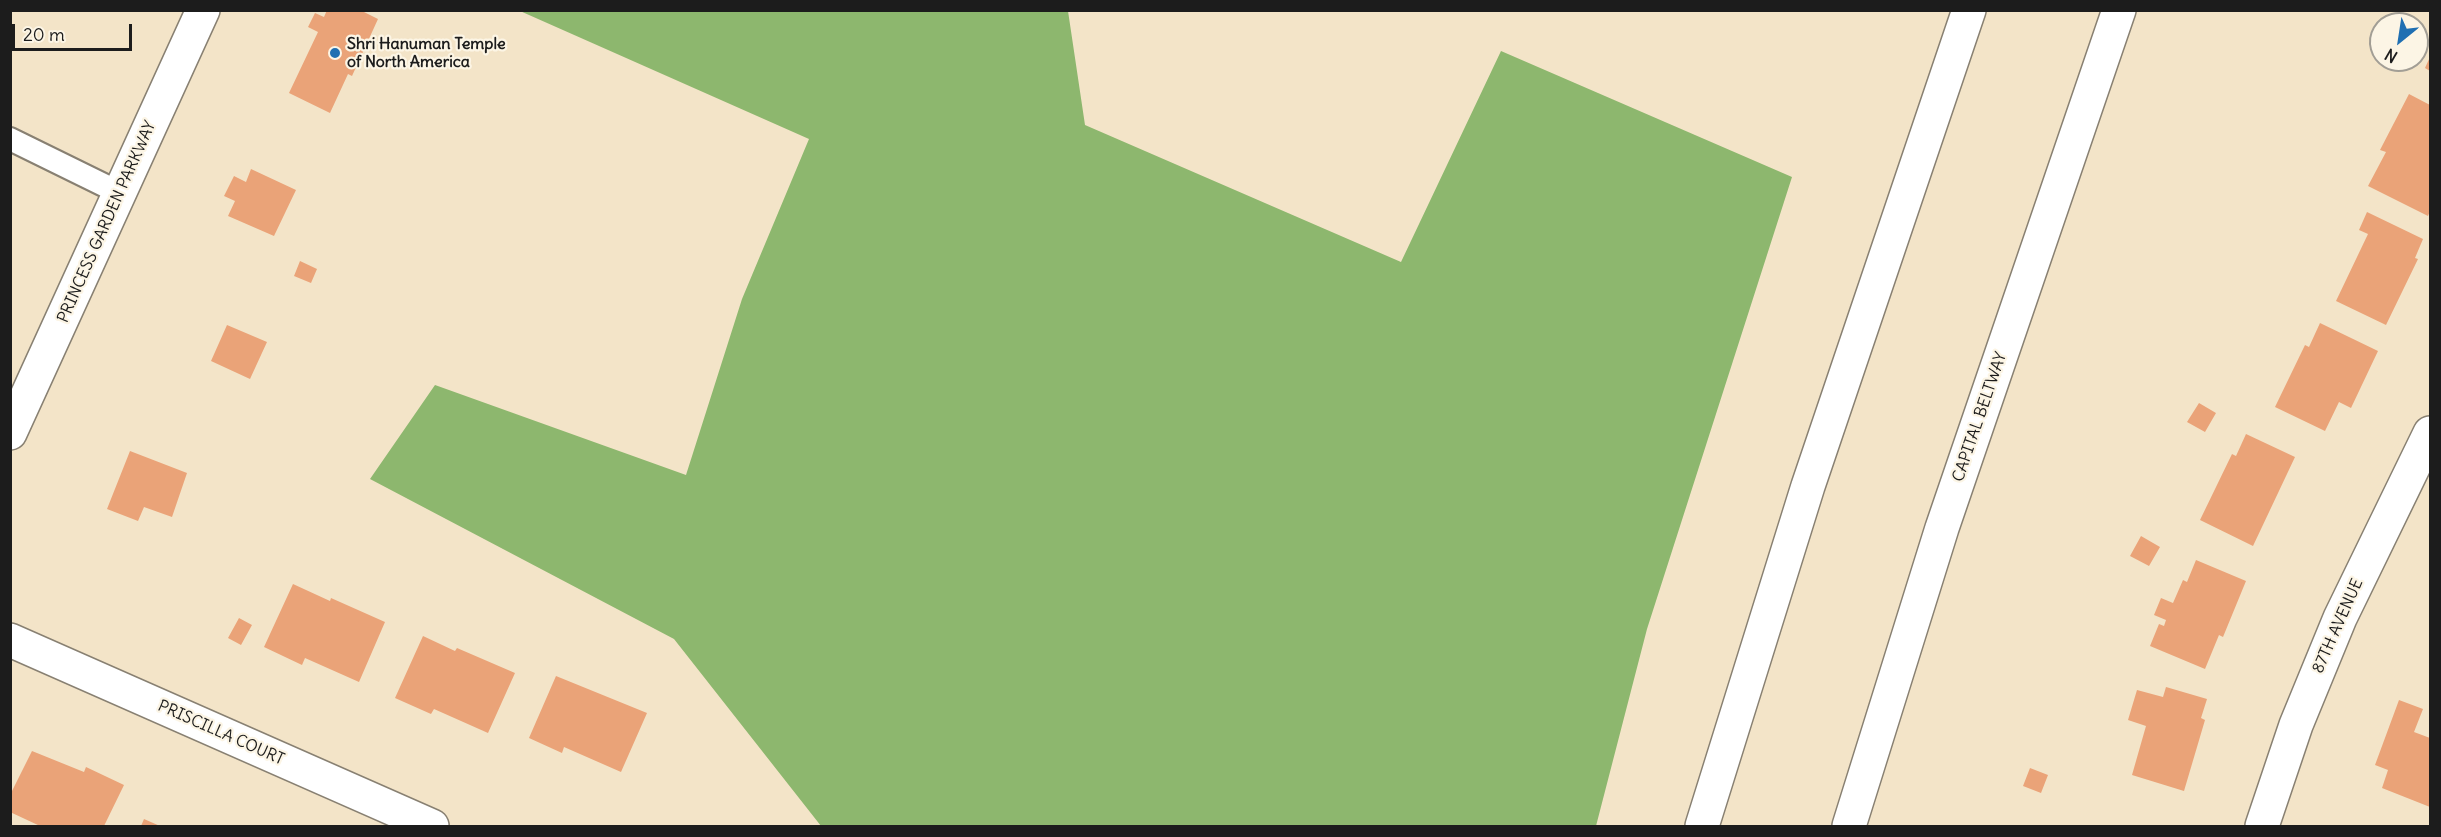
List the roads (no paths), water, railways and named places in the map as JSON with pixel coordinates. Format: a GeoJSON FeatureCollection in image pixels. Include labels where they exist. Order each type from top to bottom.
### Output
{"type":"FeatureCollection","features":[{"type":"Feature","properties":{"kind":"main road","name":"PRINCESS GARDEN PARKWAY"},"geometry":{"type":"LineString","coordinates":[[10,433],[202,10]]}},
{"type":"Feature","properties":{"kind":"main road"},"geometry":{"type":"LineString","coordinates":[[1702,826],[1808,486],[1970,10]]}},
{"type":"Feature","properties":{"kind":"main road","name":"CAPITAL BELTWAY"},"geometry":{"type":"LineString","coordinates":[[1849,826],[1942,528],[2119,10]]}},
{"type":"Feature","properties":{"kind":"main road","name":"87TH AVENUE"},"geometry":{"type":"LineString","coordinates":[[2262,826],[2296,725],[2340,618],[2430,433]]}},
{"type":"Feature","properties":{"kind":"main road","name":"PRISCILLA COURT"},"geometry":{"type":"LineString","coordinates":[[10,640],[432,826]]}},
{"type":"Feature","properties":{"kind":"lane"},"geometry":{"type":"LineString","coordinates":[[10,139],[120,193]]}},
{"type":"Feature","properties":{"kind":"place","name":"Shri Hanuman Temple of North America"},"geometry":{"type":"Point","coordinates":[335,53]}}]}
